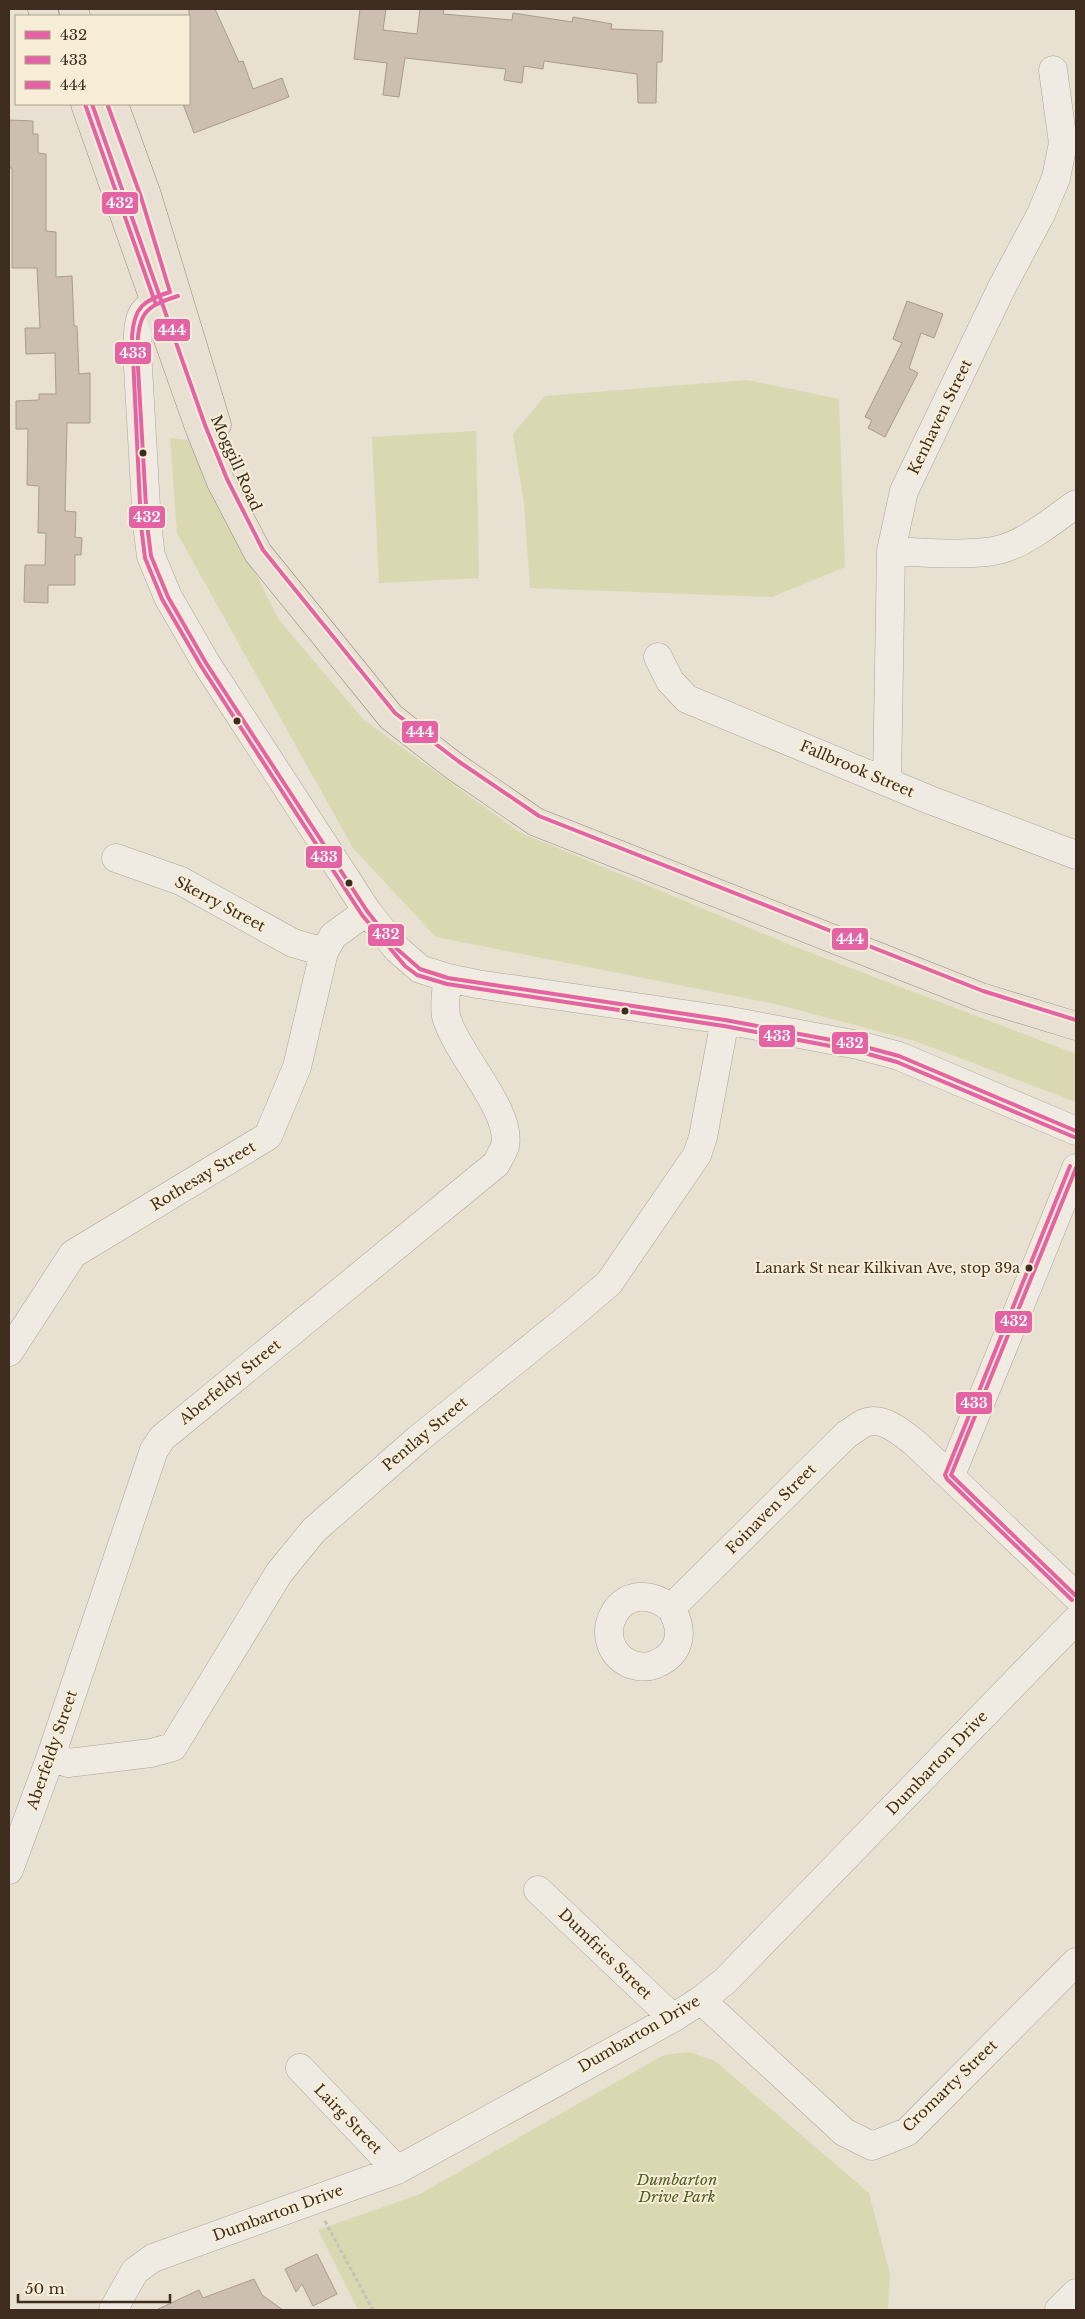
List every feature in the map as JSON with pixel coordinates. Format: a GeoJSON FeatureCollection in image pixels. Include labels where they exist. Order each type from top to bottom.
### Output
{"type":"FeatureCollection","features":[{"type":"Feature","properties":{"kind":"main road","name":"Moggill Road"},"geometry":{"type":"LineString","coordinates":[[85,105],[244,489],[310,615],[391,717],[454,766],[536,822],[981,997],[1076,1026]]}},
{"type":"Feature","properties":{"kind":"main road","name":"Moggill Road"},"geometry":{"type":"LineString","coordinates":[[114,105],[147,195],[166,299]]}},
{"type":"Feature","properties":{"kind":"street","name":"Kenhaven Street"},"geometry":{"type":"LineString","coordinates":[[887,782],[891,551],[904,491],[1003,285],[1041,214],[1056,178],[1063,143],[1053,70]]}},
{"type":"Feature","properties":{"kind":"street"},"geometry":{"type":"LineString","coordinates":[[166,299],[146,308],[138,321],[137,350],[147,524],[151,556],[168,598],[206,663],[367,911],[409,961],[420,969],[448,978],[724,1020],[858,1045],[899,1056],[1076,1131]]}},
{"type":"Feature","properties":{"kind":"street"},"geometry":{"type":"LineString","coordinates":[[891,551],[962,552],[1001,549],[1029,538],[1076,504]]}},
{"type":"Feature","properties":{"kind":"street","name":"Fallbrook Street"},"geometry":{"type":"LineString","coordinates":[[658,657],[670,681],[688,699],[887,782],[1076,855]]}},
{"type":"Feature","properties":{"kind":"street","name":"Skerry Street"},"geometry":{"type":"LineString","coordinates":[[116,858],[181,882],[293,943],[324,952]]}},
{"type":"Feature","properties":{"kind":"street","name":"Rothesay Street"},"geometry":{"type":"LineString","coordinates":[[9,1352],[74,1254],[268,1136],[297,1067],[324,952],[333,936],[367,911]]}},
{"type":"Feature","properties":{"kind":"street","name":"Aberfeldy Street"},"geometry":{"type":"LineString","coordinates":[[9,1870],[50,1756],[154,1450],[162,1438],[496,1164],[505,1146],[503,1118],[456,1042],[446,1016],[445,1003],[448,978]]}},
{"type":"Feature","properties":{"kind":"street","name":"Pentlay Street"},"geometry":{"type":"LineString","coordinates":[[50,1756],[68,1763],[152,1753],[173,1747],[279,1573],[314,1530],[418,1439],[609,1283],[696,1155],[703,1137],[724,1020]]}},
{"type":"Feature","properties":{"kind":"street"},"geometry":{"type":"LineString","coordinates":[[1076,1168],[951,1475],[1076,1596]]}},
{"type":"Feature","properties":{"kind":"street","name":"Foinaven Street"},"geometry":{"type":"LineString","coordinates":[[671,1608],[847,1434],[865,1422],[878,1421],[898,1430],[951,1475]]}},
{"type":"Feature","properties":{"kind":"street","name":"Dumbarton Drive"},"geometry":{"type":"LineString","coordinates":[[113,2310],[135,2271],[152,2258],[397,2170],[672,2018],[701,2000],[732,1974],[1076,1620]]}},
{"type":"Feature","properties":{"kind":"street","name":"Dumfries Street"},"geometry":{"type":"LineString","coordinates":[[538,1890],[672,2018]]}},
{"type":"Feature","properties":{"kind":"street","name":"Cromarty Street"},"geometry":{"type":"LineString","coordinates":[[701,2000],[844,2132],[872,2146],[906,2132],[1076,1962]]}},
{"type":"Feature","properties":{"kind":"street","name":"Lairg Street"},"geometry":{"type":"LineString","coordinates":[[300,2068],[397,2170]]}},
{"type":"Feature","properties":{"kind":"street"},"geometry":{"type":"LineString","coordinates":[[1059,2310],[1076,2293]]}},
{"type":"Feature","properties":{"kind":"path"},"geometry":{"type":"LineString","coordinates":[[316,2200],[321,2214],[373,2310]]}},
{"type":"Feature","properties":{"kind":"green space"},"geometry":{"type":"Polygon","coordinates":[[[747,380],[839,399],[845,567],[772,597],[530,588],[524,503],[513,434],[545,396],[747,380]]]}},
{"type":"Feature","properties":{"kind":"green space"},"geometry":{"type":"Polygon","coordinates":[[[476,431],[479,578],[379,583],[372,437],[476,431]]]}},
{"type":"Feature","properties":{"kind":"green space"},"geometry":{"type":"Polygon","coordinates":[[[170,438],[189,440],[279,620],[364,720],[519,832],[793,946],[1076,1054],[1076,1102],[915,1041],[776,1004],[436,937],[353,848],[177,533],[170,438]]]}},
{"type":"Feature","properties":{"kind":"green space","name":"Dumbarton Drive Park"},"geometry":{"type":"Polygon","coordinates":[[[689,2052],[715,2061],[869,2193],[890,2274],[888,2310],[358,2310],[318,2230],[420,2194],[664,2055],[689,2052]]]}},
{"type":"Feature","properties":{"kind":"building"},"geometry":{"type":"Polygon","coordinates":[[[189,9],[215,9],[239,62],[243,61],[253,89],[282,78],[289,97],[194,133],[183,105],[190,105],[189,9]]]}},
{"type":"Feature","properties":{"kind":"building"},"geometry":{"type":"Polygon","coordinates":[[[360,9],[386,9],[383,30],[417,34],[420,9],[444,9],[443,14],[512,20],[513,13],[572,22],[573,17],[612,24],[611,29],[663,31],[662,62],[657,62],[656,103],[638,103],[637,74],[544,61],[543,69],[524,66],[522,83],[504,80],[506,69],[405,58],[399,97],[383,95],[387,63],[354,59],[360,9]]]}},
{"type":"Feature","properties":{"kind":"building"},"geometry":{"type":"Polygon","coordinates":[[[9,120],[33,121],[33,134],[38,134],[38,153],[46,154],[46,231],[56,232],[56,277],[72,276],[74,326],[77,326],[79,374],[90,373],[90,423],[67,423],[65,511],[76,512],[75,537],[82,538],[81,555],[75,555],[75,585],[48,585],[48,603],[24,602],[25,565],[45,565],[46,533],[38,533],[39,486],[27,485],[28,429],[16,429],[16,401],[39,400],[39,394],[56,394],[55,353],[26,354],[25,328],[40,328],[37,268],[12,268],[12,168],[9,168],[9,120]]]}},
{"type":"Feature","properties":{"kind":"building"},"geometry":{"type":"Polygon","coordinates":[[[907,301],[943,314],[934,338],[921,333],[909,368],[918,373],[885,437],[868,428],[872,420],[865,417],[902,343],[893,339],[907,301]]]}},
{"type":"Feature","properties":{"kind":"building"},"geometry":{"type":"Polygon","coordinates":[[[317,2254],[337,2294],[313,2306],[302,2284],[296,2292],[285,2269],[317,2254]]]}},
{"type":"Feature","properties":{"kind":"building"},"geometry":{"type":"Polygon","coordinates":[[[254,2279],[262,2295],[283,2310],[156,2310],[199,2290],[203,2298],[254,2279]]]}},
{"type":"Feature","properties":{"kind":"transit line","name":"432"},"geometry":{"type":"LineString","coordinates":[[85,105],[155,302]]}},
{"type":"Feature","properties":{"kind":"transit line","name":"444"},"geometry":{"type":"LineString","coordinates":[[92,105],[205,425],[227,479],[263,550],[395,713],[458,761],[539,816],[983,991],[1076,1020]]}},
{"type":"Feature","properties":{"kind":"transit line","name":"433"},"geometry":{"type":"LineString","coordinates":[[108,106],[141,197],[170,292],[153,298],[142,306],[135,318],[132,336],[141,525],[145,558],[162,599],[201,666],[362,915],[405,966],[417,975],[447,984],[724,1026],[857,1051],[897,1062],[1074,1137]]}},
{"type":"Feature","properties":{"kind":"transit line","name":"432"},"geometry":{"type":"LineString","coordinates":[[178,296],[150,308],[139,328],[137,350],[147,524],[151,556],[168,597],[206,663],[367,911],[397,949],[420,969],[448,978],[725,1020],[858,1045],[899,1056],[1076,1131]]}},
{"type":"Feature","properties":{"kind":"transit line","name":"433"},"geometry":{"type":"LineString","coordinates":[[1070,1166],[945,1475],[1072,1600]]}},
{"type":"Feature","properties":{"kind":"transit line","name":"432"},"geometry":{"type":"LineString","coordinates":[[951,1475],[1076,1168]]}},
{"type":"Feature","properties":{"kind":"transit line","name":"432"},"geometry":{"type":"LineString","coordinates":[[951,1475],[1076,1596]]}},
{"type":"Feature","properties":{"kind":"place","name":"Lanark St near Kilkivan Ave, stop 39a"},"geometry":{"type":"Point","coordinates":[1029,1268]}}]}
